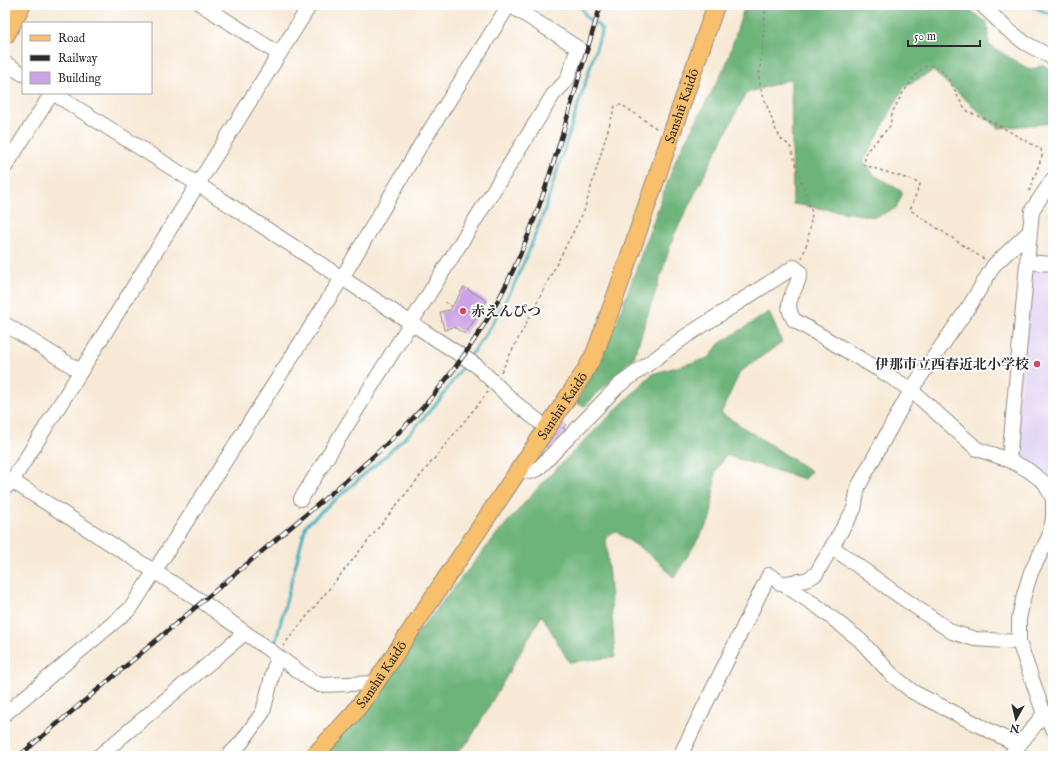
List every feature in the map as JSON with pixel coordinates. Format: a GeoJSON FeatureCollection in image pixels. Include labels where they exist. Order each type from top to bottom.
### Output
{"type":"FeatureCollection","features":[{"type":"Feature","properties":{"kind":"highway"},"geometry":{"type":"LineString","coordinates":[[5,34],[20,5]]}},
{"type":"Feature","properties":{"kind":"main road","name":"Sanshū Kaidō"},"geometry":{"type":"LineString","coordinates":[[314,756],[353,714],[375,683],[584,373],[602,334],[716,5]]}},
{"type":"Feature","properties":{"kind":"street"},"geometry":{"type":"LineString","coordinates":[[310,5],[8,485],[202,602],[277,657],[320,685],[375,683]]}},
{"type":"Feature","properties":{"kind":"street"},"geometry":{"type":"LineString","coordinates":[[5,714],[131,608],[342,278],[420,146],[510,5],[578,48],[567,80],[553,95],[301,499]]}},
{"type":"Feature","properties":{"kind":"street"},"geometry":{"type":"LineString","coordinates":[[982,5],[1007,29],[1025,43],[1053,58]]}},
{"type":"Feature","properties":{"kind":"street"},"geometry":{"type":"LineString","coordinates":[[204,6],[279,54]]}},
{"type":"Feature","properties":{"kind":"street"},"geometry":{"type":"LineString","coordinates":[[5,63],[22,73]]}},
{"type":"Feature","properties":{"kind":"street"},"geometry":{"type":"LineString","coordinates":[[5,167],[51,94]]}},
{"type":"Feature","properties":{"kind":"street"},"geometry":{"type":"LineString","coordinates":[[54,94],[412,322],[477,366],[514,402],[547,428]]}},
{"type":"Feature","properties":{"kind":"street"},"geometry":{"type":"LineString","coordinates":[[1009,460],[1026,262],[1032,210],[1053,179]]}},
{"type":"Feature","properties":{"kind":"street"},"geometry":{"type":"LineString","coordinates":[[780,584],[806,580],[816,574],[854,509],[858,487],[911,390],[970,305],[994,265],[1029,232]]}},
{"type":"Feature","properties":{"kind":"street"},"geometry":{"type":"LineString","coordinates":[[1026,262],[1053,264]]}},
{"type":"Feature","properties":{"kind":"street"},"geometry":{"type":"LineString","coordinates":[[519,470],[530,472],[538,469],[618,386],[686,336],[794,267],[800,272],[799,279],[790,299],[788,311],[794,320],[911,390],[977,449],[1009,460],[1028,470],[1045,483],[1053,498],[1053,519],[1047,556],[1031,572],[1019,619],[1019,642],[1044,714],[1053,729]]}},
{"type":"Feature","properties":{"kind":"street"},"geometry":{"type":"LineString","coordinates":[[5,324],[80,371]]}},
{"type":"Feature","properties":{"kind":"street"},"geometry":{"type":"LineString","coordinates":[[832,547],[952,632],[975,639],[1019,642]]}},
{"type":"Feature","properties":{"kind":"street"},"geometry":{"type":"LineString","coordinates":[[680,756],[769,575],[780,584],[817,606],[860,640],[892,676],[913,692],[1014,750],[1044,714]]}},
{"type":"Feature","properties":{"kind":"street"},"geometry":{"type":"LineString","coordinates":[[99,756],[245,633]]}},
{"type":"Feature","properties":{"kind":"street"},"geometry":{"type":"LineString","coordinates":[[228,756],[241,743],[263,712],[277,657]]}},
{"type":"Feature","properties":{"kind":"path"},"geometry":{"type":"LineString","coordinates":[[766,5],[759,78],[761,90],[776,130],[781,139],[790,146],[812,213],[808,240],[797,270]]}},
{"type":"Feature","properties":{"kind":"path"},"geometry":{"type":"LineString","coordinates":[[994,265],[910,210],[920,184],[912,180],[864,165],[866,152],[890,126],[892,113],[918,72],[928,65],[936,66],[943,72],[969,112],[994,123],[1041,149],[1043,152],[1042,156],[1028,195]]}},
{"type":"Feature","properties":{"kind":"path"},"geometry":{"type":"LineString","coordinates":[[445,302],[452,307]]}},
{"type":"Feature","properties":{"kind":"shaded area","name":"伊那市立西春近北小学校"},"geometry":{"type":"Polygon","coordinates":[[[1030,266],[1053,268],[1053,478],[1048,482],[1014,459],[1030,266]]]}},
{"type":"Feature","properties":{"kind":"green space"},"geometry":{"type":"Polygon","coordinates":[[[745,5],[962,5],[987,22],[989,45],[1030,70],[1043,65],[1053,70],[1053,123],[998,128],[933,71],[904,87],[864,161],[874,175],[903,192],[896,208],[875,217],[793,204],[791,79],[746,93],[674,235],[634,357],[585,406],[576,403],[616,324],[676,159],[726,65],[745,5]]]}},
{"type":"Feature","properties":{"kind":"green space"},"geometry":{"type":"Polygon","coordinates":[[[769,312],[782,342],[740,372],[721,413],[811,471],[804,479],[725,455],[715,473],[711,518],[674,578],[655,558],[615,531],[606,537],[615,657],[569,662],[542,615],[469,741],[453,756],[318,756],[497,534],[544,481],[652,374],[709,358],[719,344],[769,312]]]}},
{"type":"Feature","properties":{"kind":"building","name":"赤えんぴつ"},"geometry":{"type":"Polygon","coordinates":[[[464,287],[487,301],[465,334],[454,327],[444,330],[440,312],[450,310],[464,287]]]}},
{"type":"Feature","properties":{"kind":"building"},"geometry":{"type":"Polygon","coordinates":[[[559,420],[566,425],[563,428],[567,431],[551,450],[545,446],[559,420]]]}},
{"type":"Feature","properties":{"kind":"waterway"},"geometry":{"type":"LineString","coordinates":[[470,356],[486,334],[512,289],[528,253],[544,212],[602,30],[598,25],[587,18],[580,5]]}},
{"type":"Feature","properties":{"kind":"waterway"},"geometry":{"type":"LineString","coordinates":[[1028,5],[1053,15]]}},
{"type":"Feature","properties":{"kind":"waterway"},"geometry":{"type":"LineString","coordinates":[[274,648],[306,525],[412,431],[441,398],[465,363]]}},
{"type":"Feature","properties":{"kind":"railway"},"geometry":{"type":"LineString","coordinates":[[19,756],[330,495],[410,422],[445,381],[485,323],[505,287],[523,248],[552,168],[601,5]]}},
{"type":"Feature","properties":{"kind":"place","name":"赤えんぴつ"},"geometry":{"type":"Point","coordinates":[463,311]}},
{"type":"Feature","properties":{"kind":"place","name":"伊那市立西春近北小学校"},"geometry":{"type":"Point","coordinates":[1037,364]}}]}
